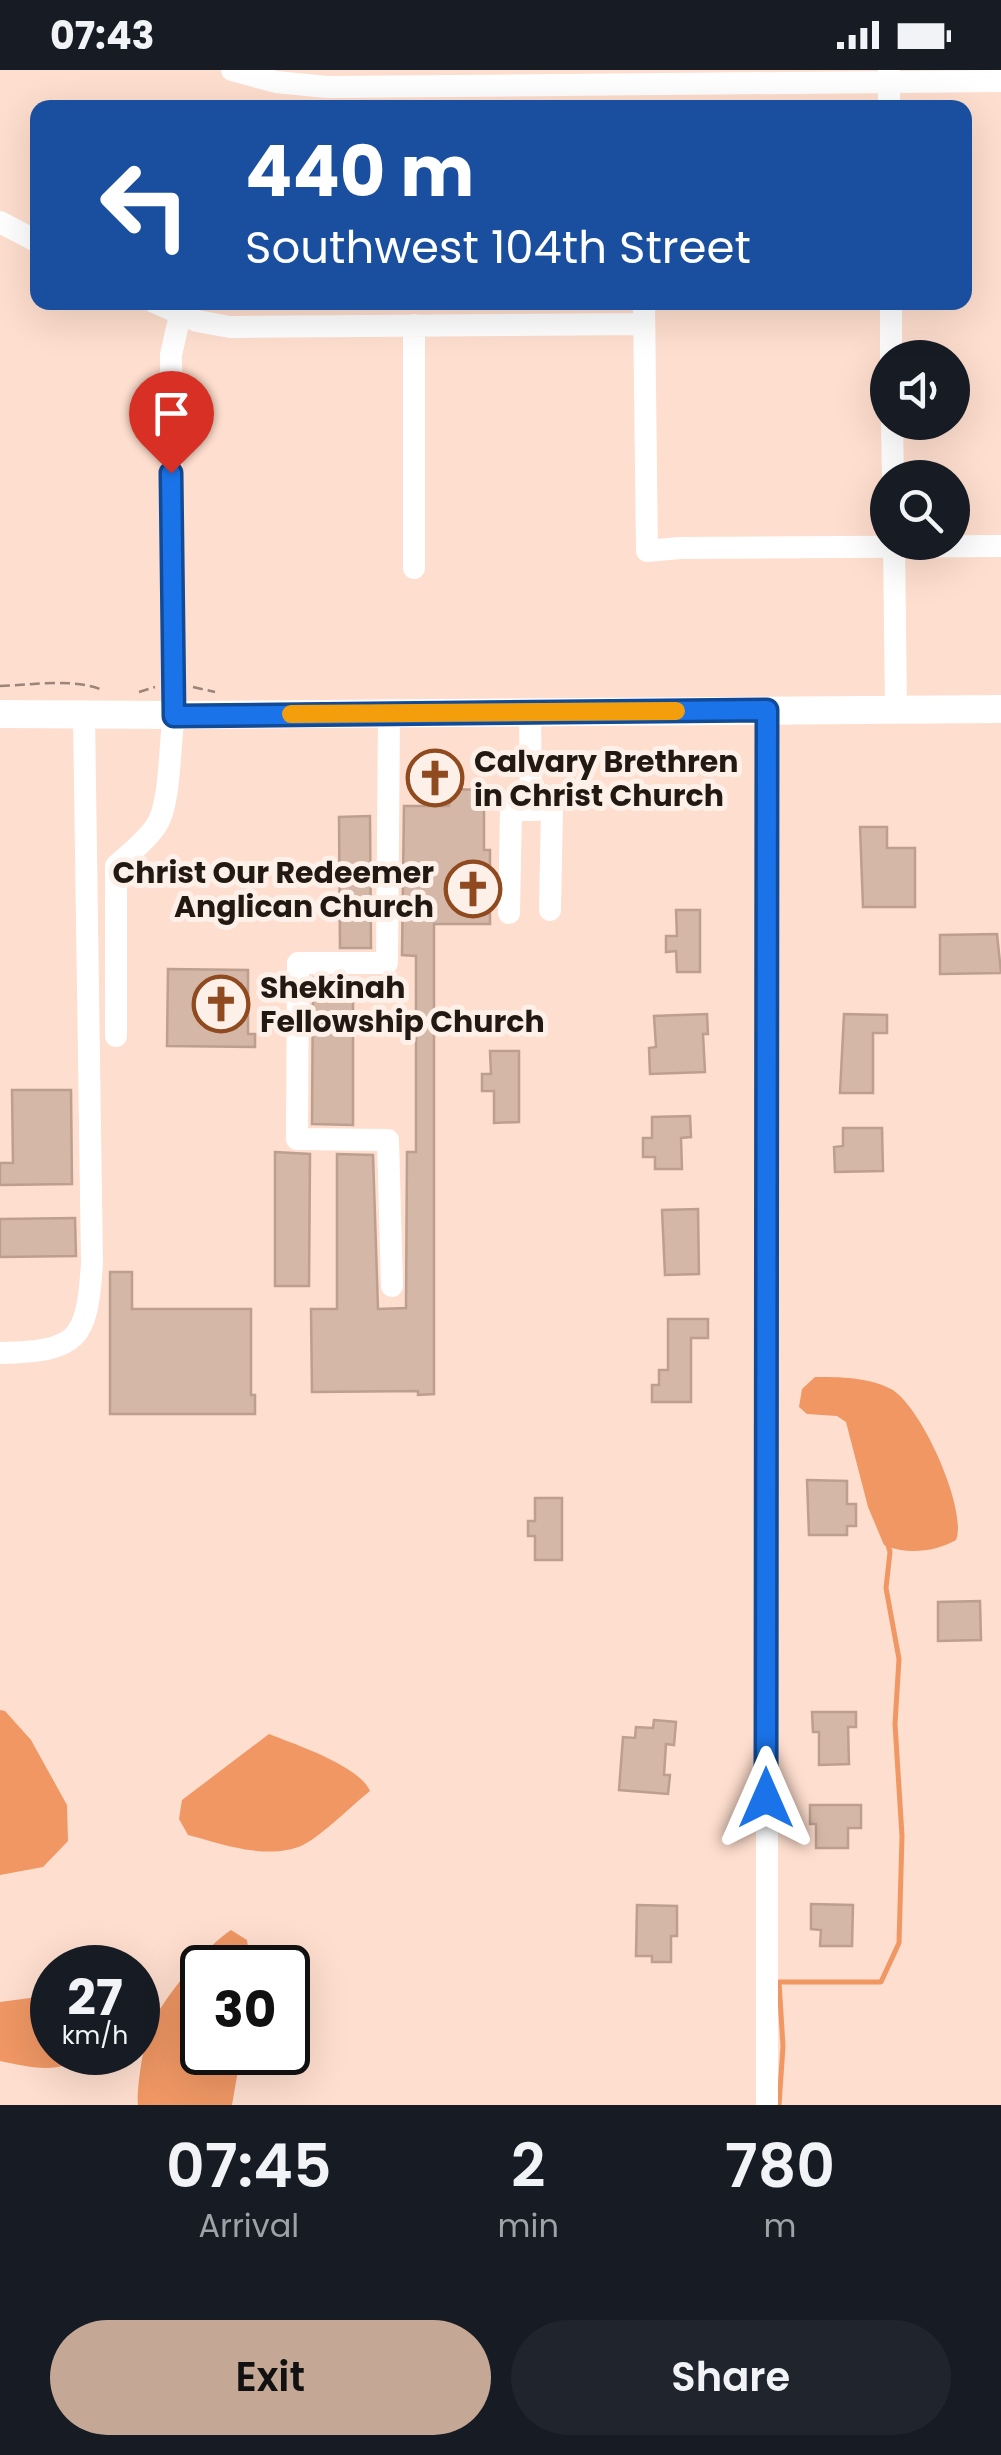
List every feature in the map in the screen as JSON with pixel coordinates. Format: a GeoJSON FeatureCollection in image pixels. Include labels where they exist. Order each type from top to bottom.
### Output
{"type":"FeatureCollection","features":[{"type":"Feature","properties":{"kind":"main road"},"geometry":{"type":"LineString","coordinates":[[0,714],[1001,709]]}},
{"type":"Feature","properties":{"kind":"street"},"geometry":{"type":"LineString","coordinates":[[232,70],[295,85],[395,78],[889,76],[1001,81]]}},
{"type":"Feature","properties":{"kind":"street"},"geometry":{"type":"LineString","coordinates":[[0,222],[30,238]]}},
{"type":"Feature","properties":{"kind":"street"},"geometry":{"type":"LineString","coordinates":[[170,310],[230,327],[414,326],[644,313],[647,551],[870,545]]}},
{"type":"Feature","properties":{"kind":"street"},"geometry":{"type":"LineString","coordinates":[[891,310],[892,340]]}},
{"type":"Feature","properties":{"kind":"street"},"geometry":{"type":"LineString","coordinates":[[116,1036],[116,866],[155,828],[166,806],[174,716],[171,355],[180,315]]}},
{"type":"Feature","properties":{"kind":"street"},"geometry":{"type":"LineString","coordinates":[[414,326],[414,568]]}},
{"type":"Feature","properties":{"kind":"street"},"geometry":{"type":"LineString","coordinates":[[970,546],[1001,546]]}},
{"type":"Feature","properties":{"kind":"street"},"geometry":{"type":"LineString","coordinates":[[894,560],[896,710]]}},
{"type":"Feature","properties":{"kind":"street"},"geometry":{"type":"LineString","coordinates":[[766,2105],[767,710]]}},
{"type":"Feature","properties":{"kind":"street"},"geometry":{"type":"LineString","coordinates":[[530,712],[530,810]]}},
{"type":"Feature","properties":{"kind":"street"},"geometry":{"type":"LineString","coordinates":[[389,714],[387,963],[323,955],[298,963],[297,1140],[388,1140],[392,1286]]}},
{"type":"Feature","properties":{"kind":"street"},"geometry":{"type":"LineString","coordinates":[[0,1353],[64,1345],[85,1324],[89,1307],[92,1264],[84,715]]}},
{"type":"Feature","properties":{"kind":"street"},"geometry":{"type":"LineString","coordinates":[[510,914],[510,810],[552,809],[550,910]]}},
{"type":"Feature","properties":{"kind":"shaded area"},"geometry":{"type":"Polygon","coordinates":[[[815,1377],[873,1382],[903,1399],[928,1436],[949,1483],[958,1526],[956,1540],[920,1551],[884,1545],[868,1507],[846,1422],[837,1416],[807,1414],[799,1407],[802,1389],[815,1377]]]}},
{"type":"Feature","properties":{"kind":"shaded area"},"geometry":{"type":"Polygon","coordinates":[[[0,1710],[31,1740],[67,1805],[68,1841],[43,1867],[0,1875],[0,1710]]]}},
{"type":"Feature","properties":{"kind":"shaded area"},"geometry":{"type":"Polygon","coordinates":[[[269,1734],[340,1765],[354,1773],[370,1791],[320,1834],[289,1850],[245,1849],[188,1835],[179,1819],[182,1800],[269,1734]]]}},
{"type":"Feature","properties":{"kind":"shaded area"},"geometry":{"type":"Polygon","coordinates":[[[231,1930],[247,1940],[248,1945],[214,1945],[231,1930]]]}},
{"type":"Feature","properties":{"kind":"shaded area"},"geometry":{"type":"Polygon","coordinates":[[[180,1982],[180,2075],[237,2075],[232,2105],[138,2105],[140,2075],[160,2075],[160,2010],[180,1982]]]}},
{"type":"Feature","properties":{"kind":"shaded area"},"geometry":{"type":"Polygon","coordinates":[[[30,1998],[30,2066],[0,2061],[0,2002],[30,1998]]]}},
{"type":"Feature","properties":{"kind":"building"},"geometry":{"type":"Polygon","coordinates":[[[449,789],[484,790],[484,850],[490,850],[490,924],[434,924],[434,1394],[312,1392],[311,1309],[337,1309],[337,1154],[373,1155],[378,1309],[406,1308],[407,1152],[416,1152],[416,956],[402,955],[404,806],[449,806],[449,789]]]}},
{"type":"Feature","properties":{"kind":"building"},"geometry":{"type":"Polygon","coordinates":[[[370,816],[371,948],[340,948],[339,817],[370,816]]]}},
{"type":"Feature","properties":{"kind":"building"},"geometry":{"type":"Polygon","coordinates":[[[860,827],[887,827],[887,848],[915,848],[915,907],[863,907],[860,827]]]}},
{"type":"Feature","properties":{"kind":"building"},"geometry":{"type":"Polygon","coordinates":[[[676,910],[700,910],[700,972],[677,972],[676,951],[666,952],[666,936],[677,936],[676,910]]]}},
{"type":"Feature","properties":{"kind":"building"},"geometry":{"type":"Polygon","coordinates":[[[997,934],[1001,973],[940,974],[940,935],[997,934]]]}},
{"type":"Feature","properties":{"kind":"building"},"geometry":{"type":"Polygon","coordinates":[[[168,969],[248,970],[248,1034],[255,1034],[255,1047],[167,1046],[168,969]]]}},
{"type":"Feature","properties":{"kind":"building"},"geometry":{"type":"Polygon","coordinates":[[[313,978],[353,978],[353,1125],[312,1124],[313,978]]]}},
{"type":"Feature","properties":{"kind":"building"},"geometry":{"type":"Polygon","coordinates":[[[707,1014],[708,1034],[703,1034],[705,1072],[650,1074],[649,1048],[656,1047],[654,1016],[707,1014]]]}},
{"type":"Feature","properties":{"kind":"building"},"geometry":{"type":"Polygon","coordinates":[[[844,1014],[887,1015],[887,1033],[873,1033],[873,1093],[840,1093],[844,1014]]]}},
{"type":"Feature","properties":{"kind":"building"},"geometry":{"type":"Polygon","coordinates":[[[490,1051],[519,1051],[519,1122],[494,1123],[494,1091],[482,1091],[482,1074],[491,1074],[490,1051]]]}},
{"type":"Feature","properties":{"kind":"building"},"geometry":{"type":"Polygon","coordinates":[[[12,1090],[71,1090],[72,1184],[0,1185],[0,1163],[13,1163],[12,1090]]]}},
{"type":"Feature","properties":{"kind":"building"},"geometry":{"type":"Polygon","coordinates":[[[690,1116],[691,1137],[681,1138],[682,1169],[655,1169],[655,1157],[643,1157],[643,1138],[652,1138],[652,1117],[690,1116]]]}},
{"type":"Feature","properties":{"kind":"building"},"geometry":{"type":"Polygon","coordinates":[[[843,1128],[882,1128],[883,1171],[835,1172],[834,1147],[843,1146],[843,1128]]]}},
{"type":"Feature","properties":{"kind":"building"},"geometry":{"type":"Polygon","coordinates":[[[275,1152],[310,1154],[309,1286],[275,1286],[275,1152]]]}},
{"type":"Feature","properties":{"kind":"building"},"geometry":{"type":"Polygon","coordinates":[[[698,1209],[699,1274],[665,1275],[662,1210],[698,1209]]]}},
{"type":"Feature","properties":{"kind":"building"},"geometry":{"type":"Polygon","coordinates":[[[75,1218],[76,1256],[0,1257],[0,1219],[75,1218]]]}},
{"type":"Feature","properties":{"kind":"building"},"geometry":{"type":"Polygon","coordinates":[[[110,1272],[132,1272],[132,1309],[251,1309],[251,1395],[255,1395],[255,1414],[110,1414],[110,1272]]]}},
{"type":"Feature","properties":{"kind":"building"},"geometry":{"type":"Polygon","coordinates":[[[668,1319],[708,1319],[708,1338],[691,1338],[691,1402],[652,1402],[652,1385],[659,1385],[659,1370],[668,1370],[668,1319]]]}},
{"type":"Feature","properties":{"kind":"building"},"geometry":{"type":"Polygon","coordinates":[[[807,1480],[847,1481],[847,1504],[856,1504],[856,1526],[847,1526],[847,1535],[809,1535],[807,1480]]]}},
{"type":"Feature","properties":{"kind":"building"},"geometry":{"type":"Polygon","coordinates":[[[535,1498],[562,1498],[562,1560],[535,1560],[535,1536],[528,1536],[528,1521],[535,1521],[535,1498]]]}},
{"type":"Feature","properties":{"kind":"building"},"geometry":{"type":"Polygon","coordinates":[[[980,1601],[981,1640],[938,1641],[938,1602],[980,1601]]]}},
{"type":"Feature","properties":{"kind":"building"},"geometry":{"type":"Polygon","coordinates":[[[812,1712],[856,1712],[856,1727],[848,1727],[849,1764],[819,1765],[819,1732],[813,1732],[812,1712]]]}},
{"type":"Feature","properties":{"kind":"building"},"geometry":{"type":"Polygon","coordinates":[[[654,1720],[676,1722],[674,1745],[666,1744],[664,1775],[670,1775],[668,1794],[619,1790],[623,1737],[635,1738],[636,1727],[653,1728],[654,1720]]]}},
{"type":"Feature","properties":{"kind":"building"},"geometry":{"type":"Polygon","coordinates":[[[810,1805],[861,1805],[861,1828],[848,1828],[848,1848],[816,1848],[816,1824],[810,1824],[810,1805]]]}},
{"type":"Feature","properties":{"kind":"building"},"geometry":{"type":"Polygon","coordinates":[[[811,1904],[853,1905],[852,1946],[820,1946],[821,1930],[811,1929],[811,1904]]]}},
{"type":"Feature","properties":{"kind":"building"},"geometry":{"type":"Polygon","coordinates":[[[637,1905],[677,1906],[677,1936],[671,1936],[671,1962],[652,1962],[652,1956],[636,1956],[637,1905]]]}},
{"type":"Feature","properties":{"kind":"waterway"},"geometry":{"type":"LineString","coordinates":[[779,2105],[783,2046],[779,1982],[881,1982],[899,1943],[902,1836],[895,1724],[899,1659],[886,1588],[888,1545]]}},
{"type":"Feature","properties":{"kind":"slow traffic"},"geometry":{"type":"LineString","coordinates":[[291,714],[676,711]]}},
{"type":"Feature","properties":{"kind":"place","name":"Calvary Brethren in Christ Church"},"geometry":{"type":"Point","coordinates":[435,778]}},
{"type":"Feature","properties":{"kind":"place","name":"Christ Our Redeemer Anglican Church"},"geometry":{"type":"Point","coordinates":[473,889]}},
{"type":"Feature","properties":{"kind":"place","name":"Shekinah Fellowship Church"},"geometry":{"type":"Point","coordinates":[221,1004]}},
{"type":"Feature","properties":{"kind":"route"},"geometry":{"type":"LineString","coordinates":[[171,473],[174,716],[767,710],[766,1798]]}}]}
